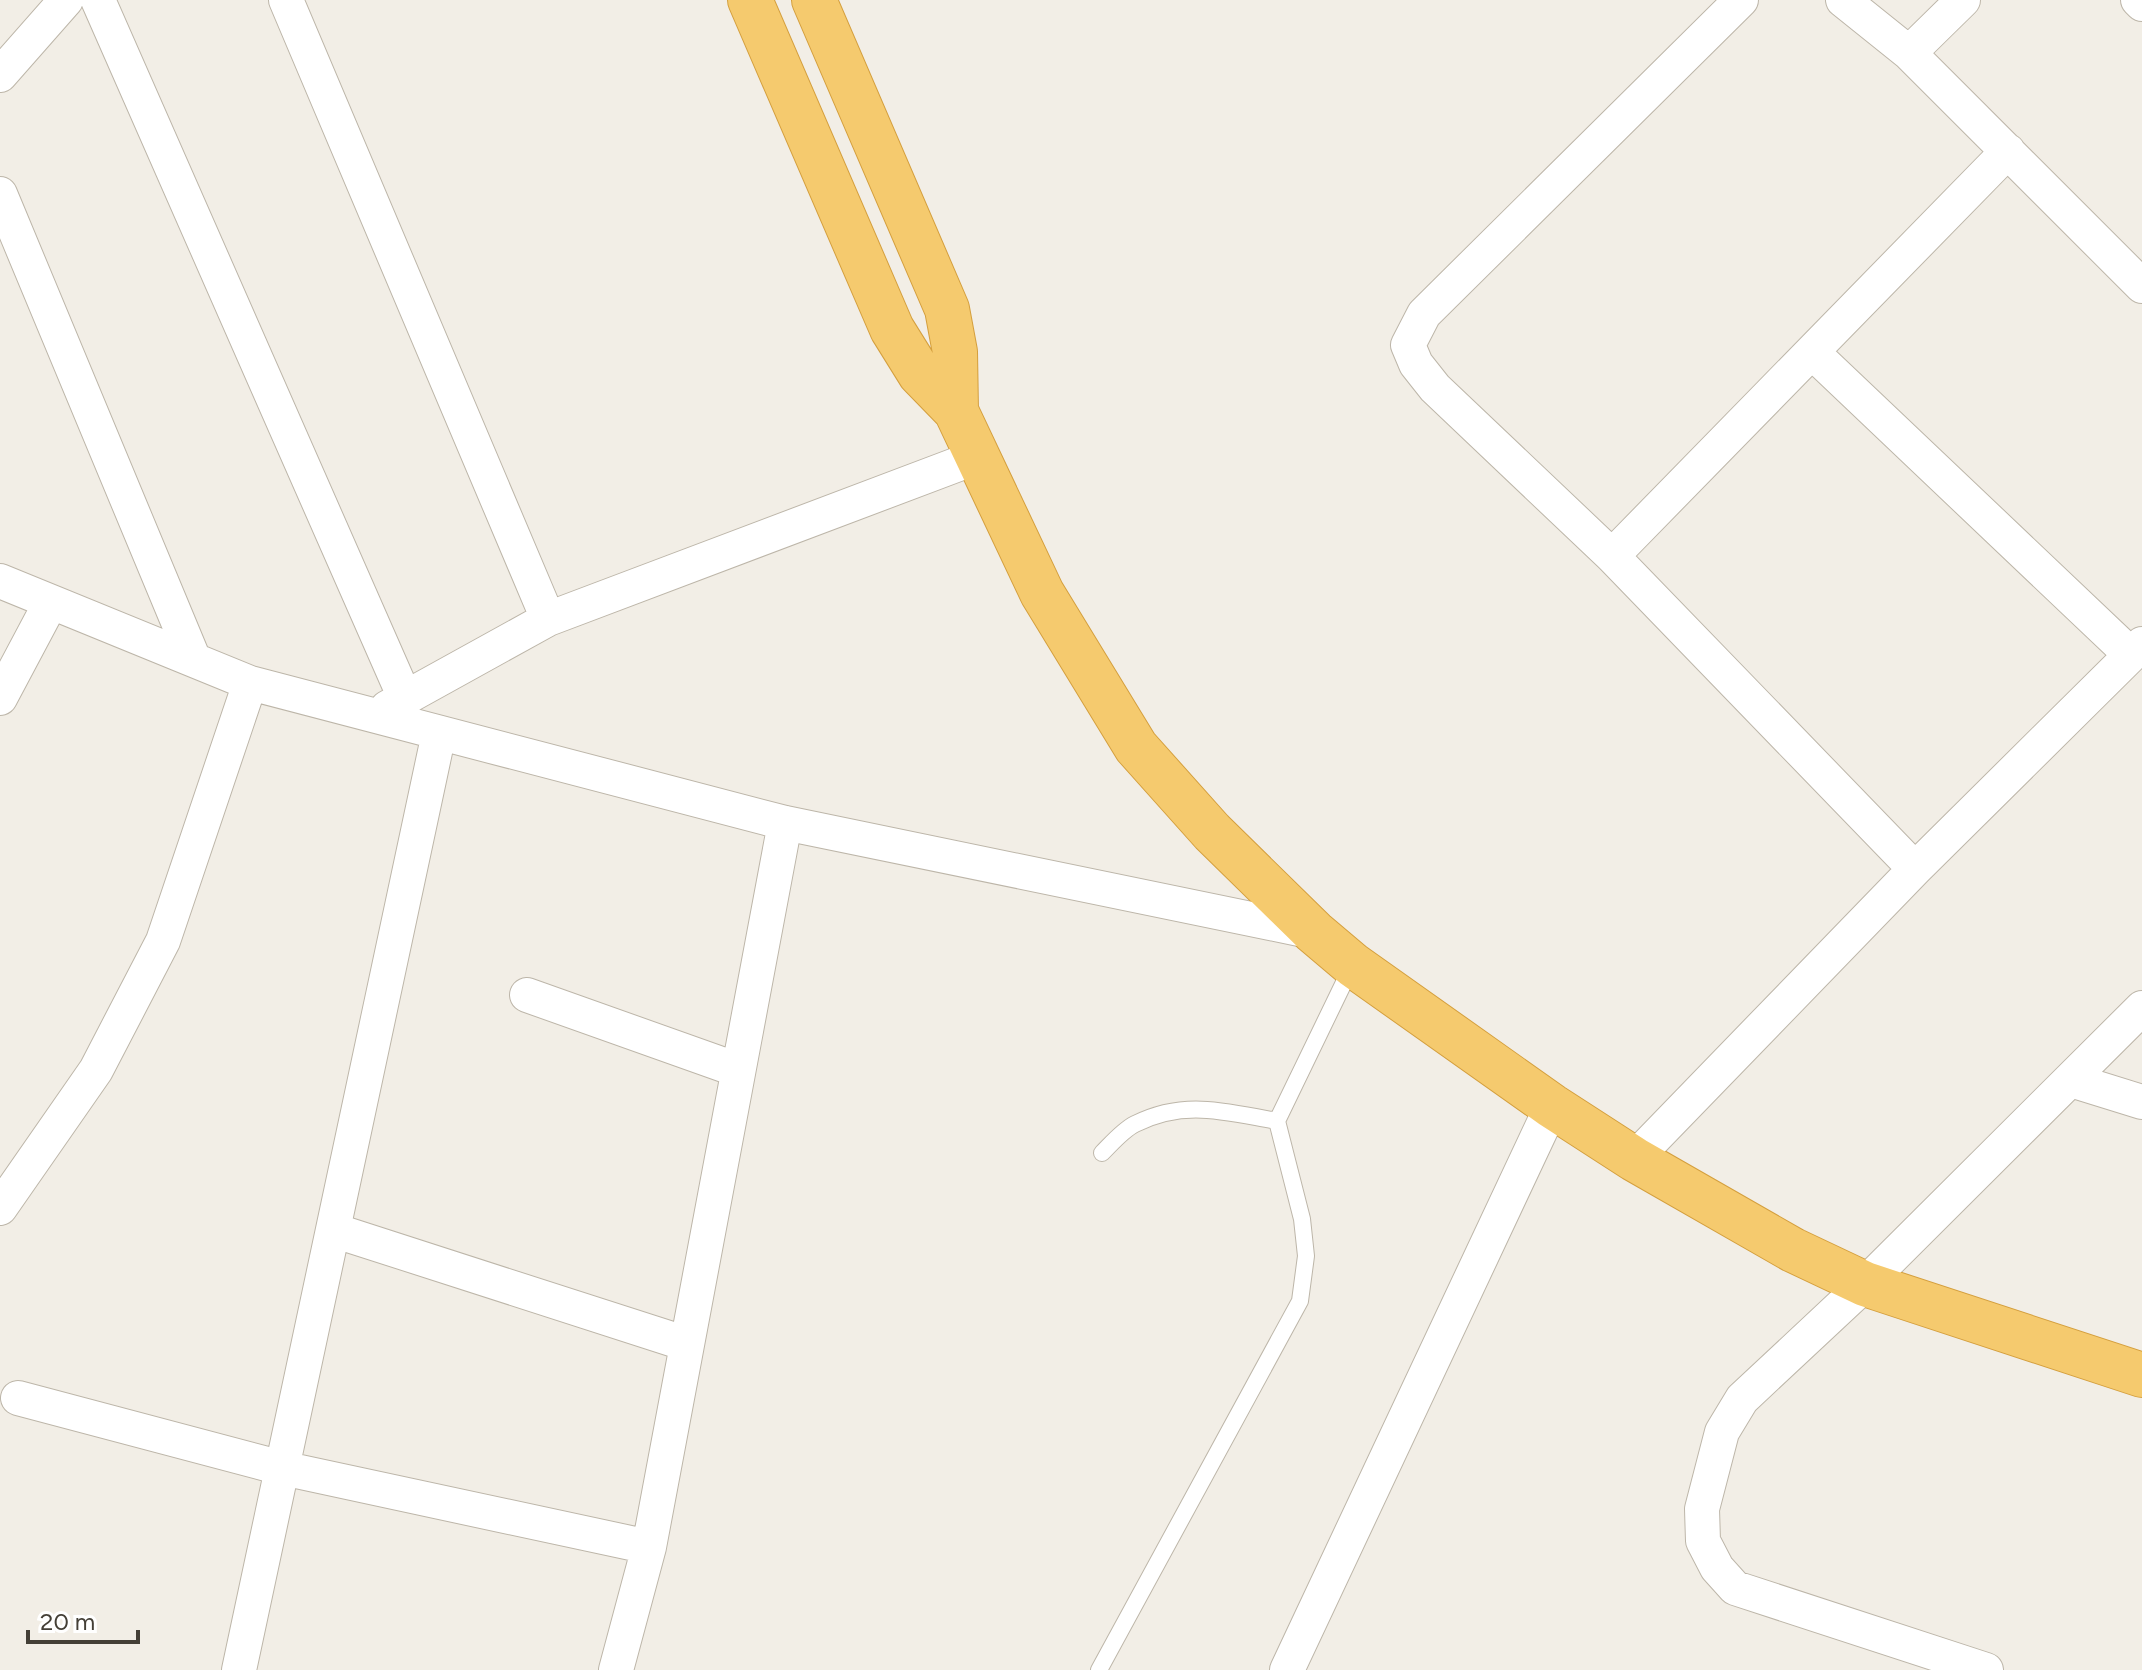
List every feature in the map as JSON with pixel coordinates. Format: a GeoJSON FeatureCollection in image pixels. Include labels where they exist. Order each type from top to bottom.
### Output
{"type":"FeatureCollection","features":[{"type":"Feature","properties":{"kind":"highway"},"geometry":{"type":"LineString","coordinates":[[750,0],[892,329],[920,374],[956,411],[1042,593],[1136,747],[1212,832],[1314,932],[1353,965],[1552,1106],[1634,1159],[1793,1250],[1852,1279],[2142,1375]]}},
{"type":"Feature","properties":{"kind":"highway"},"geometry":{"type":"LineString","coordinates":[[814,0],[947,309],[955,352],[956,411]]}},
{"type":"Feature","properties":{"kind":"street"},"geometry":{"type":"LineString","coordinates":[[0,75],[66,0]]}},
{"type":"Feature","properties":{"kind":"street"},"geometry":{"type":"LineString","coordinates":[[98,0],[405,698]]}},
{"type":"Feature","properties":{"kind":"street"},"geometry":{"type":"LineString","coordinates":[[286,0],[548,619]]}},
{"type":"Feature","properties":{"kind":"street"},"geometry":{"type":"LineString","coordinates":[[1741,0],[1424,314],[1408,345],[1416,364],[1435,388],[1612,556],[1915,869]]}},
{"type":"Feature","properties":{"kind":"street"},"geometry":{"type":"LineString","coordinates":[[1843,0],[1909,53],[2142,286]]}},
{"type":"Feature","properties":{"kind":"street"},"geometry":{"type":"LineString","coordinates":[[1909,53],[1963,0]]}},
{"type":"Feature","properties":{"kind":"street"},"geometry":{"type":"LineString","coordinates":[[2138,0],[2142,4]]}},
{"type":"Feature","properties":{"kind":"street"},"geometry":{"type":"LineString","coordinates":[[1612,556],[2008,151]]}},
{"type":"Feature","properties":{"kind":"street"},"geometry":{"type":"LineString","coordinates":[[0,194],[194,660]]}},
{"type":"Feature","properties":{"kind":"street"},"geometry":{"type":"LineString","coordinates":[[1634,1159],[1915,869],[2136,650],[1812,352]]}},
{"type":"Feature","properties":{"kind":"street"},"geometry":{"type":"LineString","coordinates":[[374,716],[548,619],[977,457]]}},
{"type":"Feature","properties":{"kind":"street"},"geometry":{"type":"LineString","coordinates":[[0,581],[250,683],[785,823],[1314,932]]}},
{"type":"Feature","properties":{"kind":"street"},"geometry":{"type":"LineString","coordinates":[[0,698],[51,602]]}},
{"type":"Feature","properties":{"kind":"street"},"geometry":{"type":"LineString","coordinates":[[0,1208],[96,1070],[163,941],[250,683]]}},
{"type":"Feature","properties":{"kind":"street"},"geometry":{"type":"LineString","coordinates":[[239,1670],[439,733]]}},
{"type":"Feature","properties":{"kind":"street"},"geometry":{"type":"LineString","coordinates":[[616,1670],[649,1547],[785,823]]}},
{"type":"Feature","properties":{"kind":"street"},"geometry":{"type":"LineString","coordinates":[[527,995],[738,1070]]}},
{"type":"Feature","properties":{"kind":"street"},"geometry":{"type":"LineString","coordinates":[[1986,1670],[1735,1588],[1717,1568],[1703,1541],[1702,1509],[1722,1432],[1742,1399],[1852,1279],[2071,1080],[2142,1008]]}},
{"type":"Feature","properties":{"kind":"street"},"geometry":{"type":"LineString","coordinates":[[2071,1080],[2142,1102]]}},
{"type":"Feature","properties":{"kind":"street"},"geometry":{"type":"LineString","coordinates":[[1287,1670],[1552,1106]]}},
{"type":"Feature","properties":{"kind":"street"},"geometry":{"type":"LineString","coordinates":[[333,1230],[687,1344]]}},
{"type":"Feature","properties":{"kind":"street"},"geometry":{"type":"LineString","coordinates":[[18,1398],[282,1468],[649,1547]]}},
{"type":"Feature","properties":{"kind":"lane"},"geometry":{"type":"LineString","coordinates":[[1099,1670],[1300,1301],[1306,1256],[1302,1219],[1277,1121],[1353,965]]}},
{"type":"Feature","properties":{"kind":"lane"},"geometry":{"type":"LineString","coordinates":[[1102,1153],[1133,1125],[1176,1109],[1200,1108],[1277,1121]]}}]}
